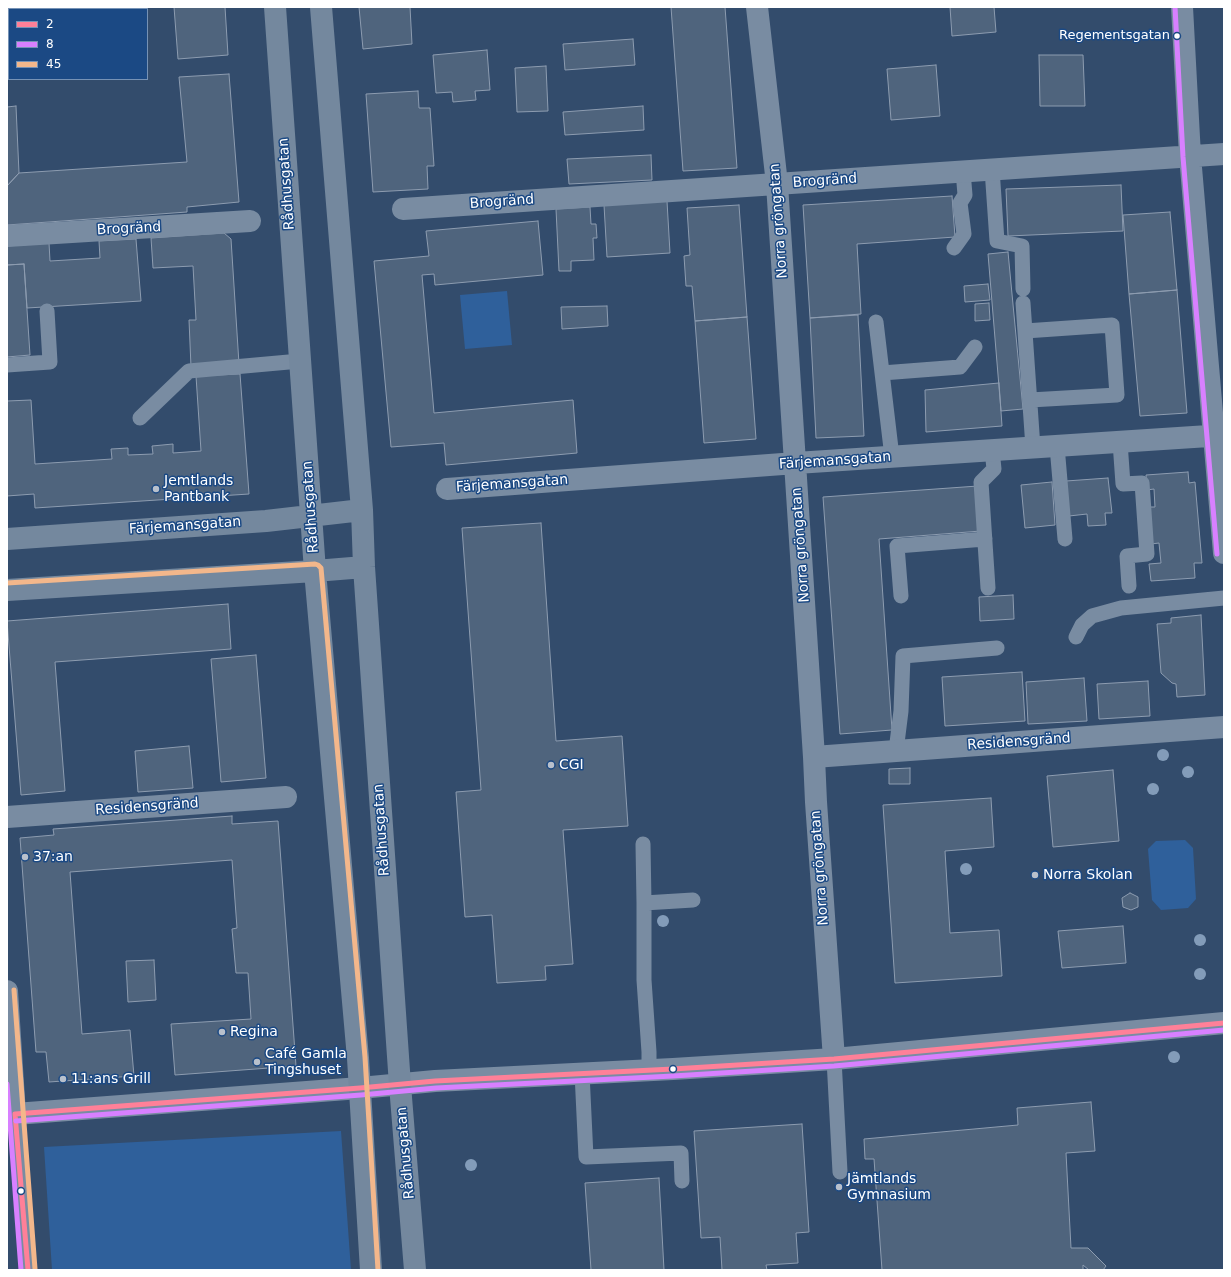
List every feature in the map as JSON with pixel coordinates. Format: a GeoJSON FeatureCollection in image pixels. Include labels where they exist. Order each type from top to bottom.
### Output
{"type":"FeatureCollection","features":[{"type":"Feature","properties":{"kind":"main road","name":"Rådhusgatan"},"geometry":{"type":"LineString","coordinates":[[275,7],[315,571],[360,1088],[371,1270]]}},
{"type":"Feature","properties":{"kind":"main road","name":"Rådhusgatan"},"geometry":{"type":"LineString","coordinates":[[321,7],[362,510],[364,567],[400,1085],[415,1270]]}},
{"type":"Feature","properties":{"kind":"main road","name":"Färjemansgatan"},"geometry":{"type":"LineString","coordinates":[[7,539],[266,520],[362,510]]}},
{"type":"Feature","properties":{"kind":"main road"},"geometry":{"type":"LineString","coordinates":[[7,590],[364,567]]}},
{"type":"Feature","properties":{"kind":"street","name":"Norra gröngatan"},"geometry":{"type":"LineString","coordinates":[[757,7],[777,184],[796,463],[816,802],[834,1059]]}},
{"type":"Feature","properties":{"kind":"street"},"geometry":{"type":"LineString","coordinates":[[1182,7],[1190,156],[1219,435],[1224,552]]}},
{"type":"Feature","properties":{"kind":"street","name":"Brogränd"},"geometry":{"type":"LineString","coordinates":[[403,209],[1224,154]]}},
{"type":"Feature","properties":{"kind":"street","name":"Brogränd"},"geometry":{"type":"LineString","coordinates":[[7,236],[250,221]]}},
{"type":"Feature","properties":{"kind":"street","name":"Färjemansgatan"},"geometry":{"type":"LineString","coordinates":[[447,489],[796,463],[1219,435]]}},
{"type":"Feature","properties":{"kind":"street","name":"Residensgränd"},"geometry":{"type":"LineString","coordinates":[[814,757],[1224,727]]}},
{"type":"Feature","properties":{"kind":"street","name":"Residensgränd"},"geometry":{"type":"LineString","coordinates":[[7,817],[286,797]]}},
{"type":"Feature","properties":{"kind":"street"},"geometry":{"type":"LineString","coordinates":[[7,991],[15,1114],[400,1085],[435,1081],[834,1059],[1224,1022]]}},
{"type":"Feature","properties":{"kind":"lane"},"geometry":{"type":"LineString","coordinates":[[992,169],[997,241],[1022,246],[1023,296],[1033,448]]}},
{"type":"Feature","properties":{"kind":"lane"},"geometry":{"type":"LineString","coordinates":[[954,248],[964,234],[960,203],[965,195],[963,171]]}},
{"type":"Feature","properties":{"kind":"lane"},"geometry":{"type":"LineString","coordinates":[[7,365],[50,362],[47,311]]}},
{"type":"Feature","properties":{"kind":"lane"},"geometry":{"type":"LineString","coordinates":[[876,322],[892,457]]}},
{"type":"Feature","properties":{"kind":"lane"},"geometry":{"type":"LineString","coordinates":[[1025,331],[1112,325],[1117,394],[1030,400]]}},
{"type":"Feature","properties":{"kind":"lane"},"geometry":{"type":"LineString","coordinates":[[882,373],[960,367],[975,347]]}},
{"type":"Feature","properties":{"kind":"lane"},"geometry":{"type":"LineString","coordinates":[[140,418],[189,372],[300,361]]}},
{"type":"Feature","properties":{"kind":"lane"},"geometry":{"type":"LineString","coordinates":[[1120,442],[1123,484],[1142,483],[1147,554],[1126,556],[1128,586]]}},
{"type":"Feature","properties":{"kind":"lane"},"geometry":{"type":"LineString","coordinates":[[1057,446],[1065,540]]}},
{"type":"Feature","properties":{"kind":"lane"},"geometry":{"type":"LineString","coordinates":[[988,588],[980,482],[994,470],[992,450]]}},
{"type":"Feature","properties":{"kind":"lane"},"geometry":{"type":"LineString","coordinates":[[901,596],[897,546],[985,539]]}},
{"type":"Feature","properties":{"kind":"lane"},"geometry":{"type":"LineString","coordinates":[[1076,637],[1082,625],[1092,616],[1121,608],[1224,598]]}},
{"type":"Feature","properties":{"kind":"lane"},"geometry":{"type":"LineString","coordinates":[[896,751],[903,656],[997,648]]}},
{"type":"Feature","properties":{"kind":"lane"},"geometry":{"type":"LineString","coordinates":[[643,844],[644,980],[649,1070]]}},
{"type":"Feature","properties":{"kind":"lane"},"geometry":{"type":"LineString","coordinates":[[644,903],[693,900]]}},
{"type":"Feature","properties":{"kind":"lane"},"geometry":{"type":"LineString","coordinates":[[834,1059],[840,1172]]}},
{"type":"Feature","properties":{"kind":"lane"},"geometry":{"type":"LineString","coordinates":[[582,1073],[586,1157],[681,1153],[682,1181]]}},
{"type":"Feature","properties":{"kind":"lane"},"geometry":{"type":"LineString","coordinates":[[15,1114],[28,1270]]}},
{"type":"Feature","properties":{"kind":"shaded area"},"geometry":{"type":"Polygon","coordinates":[[[507,291],[512,345],[465,349],[460,295],[507,291]]]}},
{"type":"Feature","properties":{"kind":"shaded area"},"geometry":{"type":"Polygon","coordinates":[[[1185,840],[1193,848],[1196,899],[1188,908],[1161,910],[1152,900],[1148,849],[1156,841],[1185,840]]]}},
{"type":"Feature","properties":{"kind":"shaded area"},"geometry":{"type":"Polygon","coordinates":[[[341,1131],[351,1270],[52,1270],[44,1147],[341,1131]]]}},
{"type":"Feature","properties":{"kind":"building"},"geometry":{"type":"Polygon","coordinates":[[[174,7],[225,7],[228,55],[178,59],[174,7]]]}},
{"type":"Feature","properties":{"kind":"building"},"geometry":{"type":"Polygon","coordinates":[[[359,7],[410,7],[412,44],[363,49],[359,7]]]}},
{"type":"Feature","properties":{"kind":"building"},"geometry":{"type":"Polygon","coordinates":[[[671,7],[725,7],[737,168],[683,171],[671,7]]]}},
{"type":"Feature","properties":{"kind":"building"},"geometry":{"type":"Polygon","coordinates":[[[950,7],[994,7],[996,32],[952,36],[950,7]]]}},
{"type":"Feature","properties":{"kind":"building"},"geometry":{"type":"Polygon","coordinates":[[[7,19],[8,67],[7,67],[7,19]]]}},
{"type":"Feature","properties":{"kind":"building"},"geometry":{"type":"Polygon","coordinates":[[[633,39],[635,65],[565,70],[563,44],[633,39]]]}},
{"type":"Feature","properties":{"kind":"building"},"geometry":{"type":"Polygon","coordinates":[[[487,50],[490,90],[475,91],[476,100],[453,102],[452,92],[436,93],[433,55],[487,50]]]}},
{"type":"Feature","properties":{"kind":"building"},"geometry":{"type":"Polygon","coordinates":[[[1039,55],[1083,55],[1085,106],[1040,106],[1039,55]]]}},
{"type":"Feature","properties":{"kind":"building"},"geometry":{"type":"Polygon","coordinates":[[[936,65],[940,116],[891,120],[887,69],[936,65]]]}},
{"type":"Feature","properties":{"kind":"building"},"geometry":{"type":"Polygon","coordinates":[[[546,66],[548,111],[517,112],[515,68],[546,66]]]}},
{"type":"Feature","properties":{"kind":"building"},"geometry":{"type":"Polygon","coordinates":[[[229,74],[239,202],[187,207],[187,212],[7,225],[7,186],[19,173],[187,162],[179,77],[229,74]]]}},
{"type":"Feature","properties":{"kind":"building"},"geometry":{"type":"Polygon","coordinates":[[[418,91],[419,108],[430,108],[434,166],[427,166],[428,189],[373,192],[366,94],[418,91]]]}},
{"type":"Feature","properties":{"kind":"building"},"geometry":{"type":"Polygon","coordinates":[[[16,106],[19,173],[7,186],[7,107],[16,106]]]}},
{"type":"Feature","properties":{"kind":"building"},"geometry":{"type":"Polygon","coordinates":[[[643,106],[644,130],[565,135],[563,112],[643,106]]]}},
{"type":"Feature","properties":{"kind":"building"},"geometry":{"type":"Polygon","coordinates":[[[651,155],[652,180],[569,184],[567,159],[651,155]]]}},
{"type":"Feature","properties":{"kind":"building"},"geometry":{"type":"Polygon","coordinates":[[[1121,185],[1123,231],[1008,236],[1006,189],[1121,185]]]}},
{"type":"Feature","properties":{"kind":"building"},"geometry":{"type":"Polygon","coordinates":[[[952,196],[955,237],[857,244],[861,314],[810,318],[803,205],[952,196]]]}},
{"type":"Feature","properties":{"kind":"building"},"geometry":{"type":"Polygon","coordinates":[[[667,201],[670,253],[607,257],[604,205],[667,201]]]}},
{"type":"Feature","properties":{"kind":"building"},"geometry":{"type":"Polygon","coordinates":[[[739,205],[747,317],[695,321],[692,286],[686,286],[684,256],[690,255],[687,208],[739,205]]]}},
{"type":"Feature","properties":{"kind":"building"},"geometry":{"type":"Polygon","coordinates":[[[590,207],[591,224],[596,224],[597,238],[593,238],[594,260],[571,261],[571,271],[559,271],[556,209],[590,207]]]}},
{"type":"Feature","properties":{"kind":"building"},"geometry":{"type":"Polygon","coordinates":[[[1170,212],[1177,290],[1129,294],[1123,215],[1170,212]]]}},
{"type":"Feature","properties":{"kind":"building"},"geometry":{"type":"Polygon","coordinates":[[[538,221],[543,275],[435,285],[434,274],[422,275],[434,413],[573,400],[577,453],[446,465],[444,443],[391,447],[374,261],[429,256],[426,231],[538,221]]]}},
{"type":"Feature","properties":{"kind":"building"},"geometry":{"type":"Polygon","coordinates":[[[224,233],[231,239],[239,364],[191,367],[189,320],[196,320],[193,266],[153,268],[151,238],[224,233]]]}},
{"type":"Feature","properties":{"kind":"building"},"geometry":{"type":"Polygon","coordinates":[[[136,239],[141,301],[27,308],[24,264],[7,265],[7,246],[49,243],[50,261],[100,258],[99,241],[136,239]]]}},
{"type":"Feature","properties":{"kind":"building"},"geometry":{"type":"Polygon","coordinates":[[[1008,252],[1023,409],[1001,411],[988,254],[1008,252]]]}},
{"type":"Feature","properties":{"kind":"building"},"geometry":{"type":"Polygon","coordinates":[[[24,264],[30,355],[7,357],[7,265],[24,264]]]}},
{"type":"Feature","properties":{"kind":"building"},"geometry":{"type":"Polygon","coordinates":[[[988,284],[990,300],[965,302],[964,286],[988,284]]]}},
{"type":"Feature","properties":{"kind":"building"},"geometry":{"type":"Polygon","coordinates":[[[1177,290],[1187,413],[1140,416],[1129,294],[1177,290]]]}},
{"type":"Feature","properties":{"kind":"building"},"geometry":{"type":"Polygon","coordinates":[[[989,303],[990,320],[975,321],[975,304],[989,303]]]}},
{"type":"Feature","properties":{"kind":"building"},"geometry":{"type":"Polygon","coordinates":[[[607,306],[608,326],[562,329],[561,307],[607,306]]]}},
{"type":"Feature","properties":{"kind":"building"},"geometry":{"type":"Polygon","coordinates":[[[858,315],[864,436],[816,438],[810,318],[858,315]]]}},
{"type":"Feature","properties":{"kind":"building"},"geometry":{"type":"Polygon","coordinates":[[[747,317],[756,439],[704,443],[695,321],[747,317]]]}},
{"type":"Feature","properties":{"kind":"building"},"geometry":{"type":"Polygon","coordinates":[[[240,374],[249,494],[35,508],[34,494],[7,496],[7,401],[31,400],[35,464],[112,459],[111,449],[128,448],[128,455],[153,454],[152,446],[173,444],[173,453],[201,451],[196,376],[240,374]]]}},
{"type":"Feature","properties":{"kind":"building"},"geometry":{"type":"Polygon","coordinates":[[[999,383],[1002,426],[926,432],[925,390],[999,383]]]}},
{"type":"Feature","properties":{"kind":"building"},"geometry":{"type":"Polygon","coordinates":[[[1188,472],[1189,483],[1195,482],[1202,563],[1194,563],[1195,578],[1151,581],[1149,564],[1161,563],[1159,543],[1151,544],[1148,507],[1155,507],[1154,489],[1147,490],[1146,475],[1188,472]]]}},
{"type":"Feature","properties":{"kind":"building"},"geometry":{"type":"Polygon","coordinates":[[[1108,478],[1112,513],[1105,513],[1106,525],[1088,526],[1087,514],[1069,516],[1066,481],[1108,478]]]}},
{"type":"Feature","properties":{"kind":"building"},"geometry":{"type":"Polygon","coordinates":[[[1052,482],[1055,525],[1025,528],[1021,485],[1052,482]]]}},
{"type":"Feature","properties":{"kind":"building"},"geometry":{"type":"Polygon","coordinates":[[[978,486],[981,531],[879,539],[892,730],[840,734],[823,497],[978,486]]]}},
{"type":"Feature","properties":{"kind":"building","name":"CGI"},"geometry":{"type":"Polygon","coordinates":[[[541,523],[556,741],[622,736],[628,826],[563,830],[573,964],[545,966],[546,980],[497,983],[492,915],[465,917],[456,792],[481,790],[462,528],[541,523]]]}},
{"type":"Feature","properties":{"kind":"building"},"geometry":{"type":"Polygon","coordinates":[[[1013,595],[1014,619],[980,621],[979,597],[1013,595]]]}},
{"type":"Feature","properties":{"kind":"building"},"geometry":{"type":"Polygon","coordinates":[[[228,604],[231,649],[55,662],[65,791],[21,795],[7,621],[228,604]]]}},
{"type":"Feature","properties":{"kind":"building"},"geometry":{"type":"Polygon","coordinates":[[[1201,615],[1205,695],[1177,697],[1176,684],[1172,683],[1161,673],[1157,624],[1171,623],[1171,618],[1201,615]]]}},
{"type":"Feature","properties":{"kind":"building"},"geometry":{"type":"Polygon","coordinates":[[[256,655],[266,778],[221,782],[211,659],[256,655]]]}},
{"type":"Feature","properties":{"kind":"building"},"geometry":{"type":"Polygon","coordinates":[[[1022,672],[1025,721],[945,726],[942,677],[1022,672]]]}},
{"type":"Feature","properties":{"kind":"building"},"geometry":{"type":"Polygon","coordinates":[[[1084,678],[1087,721],[1028,724],[1026,682],[1084,678]]]}},
{"type":"Feature","properties":{"kind":"building"},"geometry":{"type":"Polygon","coordinates":[[[1148,681],[1150,716],[1099,719],[1097,684],[1148,681]]]}},
{"type":"Feature","properties":{"kind":"building"},"geometry":{"type":"Polygon","coordinates":[[[189,746],[193,788],[138,792],[135,751],[189,746]]]}},
{"type":"Feature","properties":{"kind":"building"},"geometry":{"type":"Polygon","coordinates":[[[910,768],[910,784],[889,784],[889,769],[910,768]]]}},
{"type":"Feature","properties":{"kind":"building"},"geometry":{"type":"Polygon","coordinates":[[[1113,770],[1119,841],[1053,847],[1047,776],[1113,770]]]}},
{"type":"Feature","properties":{"kind":"building"},"geometry":{"type":"Polygon","coordinates":[[[991,798],[994,847],[945,851],[950,933],[999,930],[1002,976],[895,983],[883,805],[991,798]]]}},
{"type":"Feature","properties":{"kind":"building"},"geometry":{"type":"Polygon","coordinates":[[[232,816],[232,824],[278,821],[296,1066],[175,1075],[171,1024],[251,1019],[248,973],[236,973],[232,929],[237,928],[232,860],[70,872],[82,1034],[130,1030],[134,1076],[49,1082],[46,1052],[36,1052],[20,838],[54,835],[53,829],[232,816]]]}},
{"type":"Feature","properties":{"kind":"building"},"geometry":{"type":"Polygon","coordinates":[[[1130,893],[1138,897],[1138,907],[1131,910],[1123,907],[1122,898],[1130,893]]]}},
{"type":"Feature","properties":{"kind":"building"},"geometry":{"type":"Polygon","coordinates":[[[1123,926],[1126,963],[1062,968],[1058,931],[1123,926]]]}},
{"type":"Feature","properties":{"kind":"building"},"geometry":{"type":"Polygon","coordinates":[[[154,960],[156,1000],[128,1002],[126,961],[154,960]]]}},
{"type":"Feature","properties":{"kind":"building"},"geometry":{"type":"Polygon","coordinates":[[[1091,1102],[1095,1151],[1066,1153],[1071,1248],[1088,1248],[1106,1266],[1103,1270],[1089,1270],[1083,1265],[1083,1270],[882,1270],[874,1159],[865,1159],[864,1139],[1018,1125],[1017,1108],[1091,1102]]]}},
{"type":"Feature","properties":{"kind":"building"},"geometry":{"type":"Polygon","coordinates":[[[802,1124],[809,1232],[796,1233],[798,1263],[766,1265],[767,1270],[722,1270],[720,1237],[701,1238],[694,1131],[802,1124]]]}},
{"type":"Feature","properties":{"kind":"building"},"geometry":{"type":"Polygon","coordinates":[[[659,1178],[664,1270],[591,1270],[585,1183],[659,1178]]]}},
{"type":"Feature","properties":{"kind":"transit line","name":"8"},"geometry":{"type":"LineString","coordinates":[[1175,7],[1183,157],[1217,554]]}},
{"type":"Feature","properties":{"kind":"transit line","name":"45"},"geometry":{"type":"LineString","coordinates":[[7,583],[315,564],[321,568],[365,1057],[378,1270]]}},
{"type":"Feature","properties":{"kind":"transit line","name":"45"},"geometry":{"type":"LineString","coordinates":[[14,990],[35,1269]]}},
{"type":"Feature","properties":{"kind":"transit line","name":"2"},"geometry":{"type":"LineString","coordinates":[[15,1114],[435,1081],[834,1059],[1224,1023]]}},
{"type":"Feature","properties":{"kind":"transit line","name":"8"},"geometry":{"type":"LineString","coordinates":[[16,1121],[436,1088],[834,1066],[1224,1030]]}},
{"type":"Feature","properties":{"kind":"transit line","name":"8"},"geometry":{"type":"LineString","coordinates":[[7,1084],[21,1270]]}},
{"type":"Feature","properties":{"kind":"transit line","name":"2"},"geometry":{"type":"LineString","coordinates":[[15,1114],[28,1270]]}},
{"type":"Feature","properties":{"kind":"place","name":"Regementsgatan"},"geometry":{"type":"Point","coordinates":[1177,36]}},
{"type":"Feature","properties":{"kind":"place","name":"Jemtlands Pantbank"},"geometry":{"type":"Point","coordinates":[156,489]}},
{"type":"Feature","properties":{"kind":"place","name":"CGI"},"geometry":{"type":"Point","coordinates":[551,765]}},
{"type":"Feature","properties":{"kind":"place","name":"37:an"},"geometry":{"type":"Point","coordinates":[25,857]}},
{"type":"Feature","properties":{"kind":"place","name":"Norra Skolan"},"geometry":{"type":"Point","coordinates":[1035,875]}},
{"type":"Feature","properties":{"kind":"place","name":"Regina"},"geometry":{"type":"Point","coordinates":[222,1032]}},
{"type":"Feature","properties":{"kind":"place","name":"Café Gamla Tingshuset"},"geometry":{"type":"Point","coordinates":[257,1062]}},
{"type":"Feature","properties":{"kind":"place","name":"11:ans Grill"},"geometry":{"type":"Point","coordinates":[63,1079]}},
{"type":"Feature","properties":{"kind":"place","name":"Jämtlands Gymnasium"},"geometry":{"type":"Point","coordinates":[839,1187]}}]}
